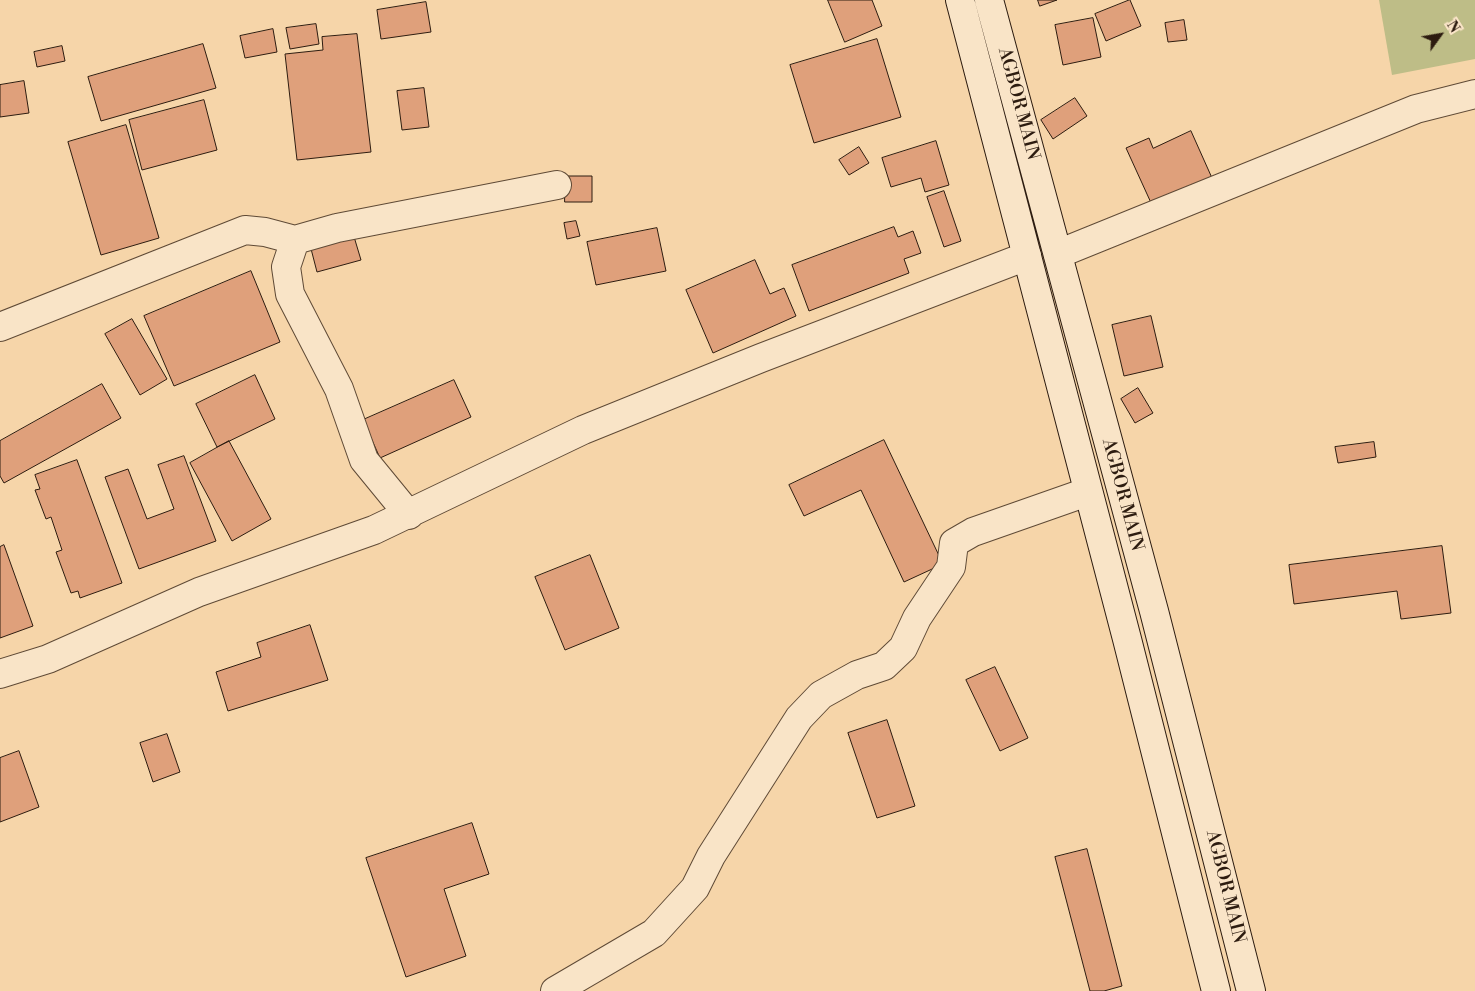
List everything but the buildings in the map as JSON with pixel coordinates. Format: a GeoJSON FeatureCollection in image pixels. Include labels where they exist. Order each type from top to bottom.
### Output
{"type":"FeatureCollection","features":[{"type":"Feature","properties":{"kind":"street","name":"AGBOR MAIN"},"geometry":{"type":"LineString","coordinates":[[960,0],[1087,492],[1130,648],[1216,991]]}},
{"type":"Feature","properties":{"kind":"street","name":"AGBOR MAIN"},"geometry":{"type":"LineString","coordinates":[[989,0],[1154,610],[1251,991]]}},
{"type":"Feature","properties":{"kind":"street"},"geometry":{"type":"LineString","coordinates":[[1058,254],[1416,109],[1475,94]]}},
{"type":"Feature","properties":{"kind":"street"},"geometry":{"type":"LineString","coordinates":[[0,327],[246,230],[265,232],[295,240],[337,228],[557,185]]}},
{"type":"Feature","properties":{"kind":"street"},"geometry":{"type":"LineString","coordinates":[[295,240],[286,267],[290,294],[339,389],[364,460],[408,515]]}},
{"type":"Feature","properties":{"kind":"street"},"geometry":{"type":"LineString","coordinates":[[0,674],[48,659],[198,592],[374,530],[583,430],[761,358],[1027,256]]}},
{"type":"Feature","properties":{"kind":"street"},"geometry":{"type":"LineString","coordinates":[[554,991],[654,933],[695,888],[711,856],[799,718],[821,694],[857,675],[884,666],[902,648],[916,618],[951,567],[954,543],[973,532],[1087,492]]}},
{"type":"Feature","properties":{"kind":"shaded area"},"geometry":{"type":"Polygon","coordinates":[[[1379,0],[1475,0],[1475,59],[1392,75],[1379,0]]]}}]}
